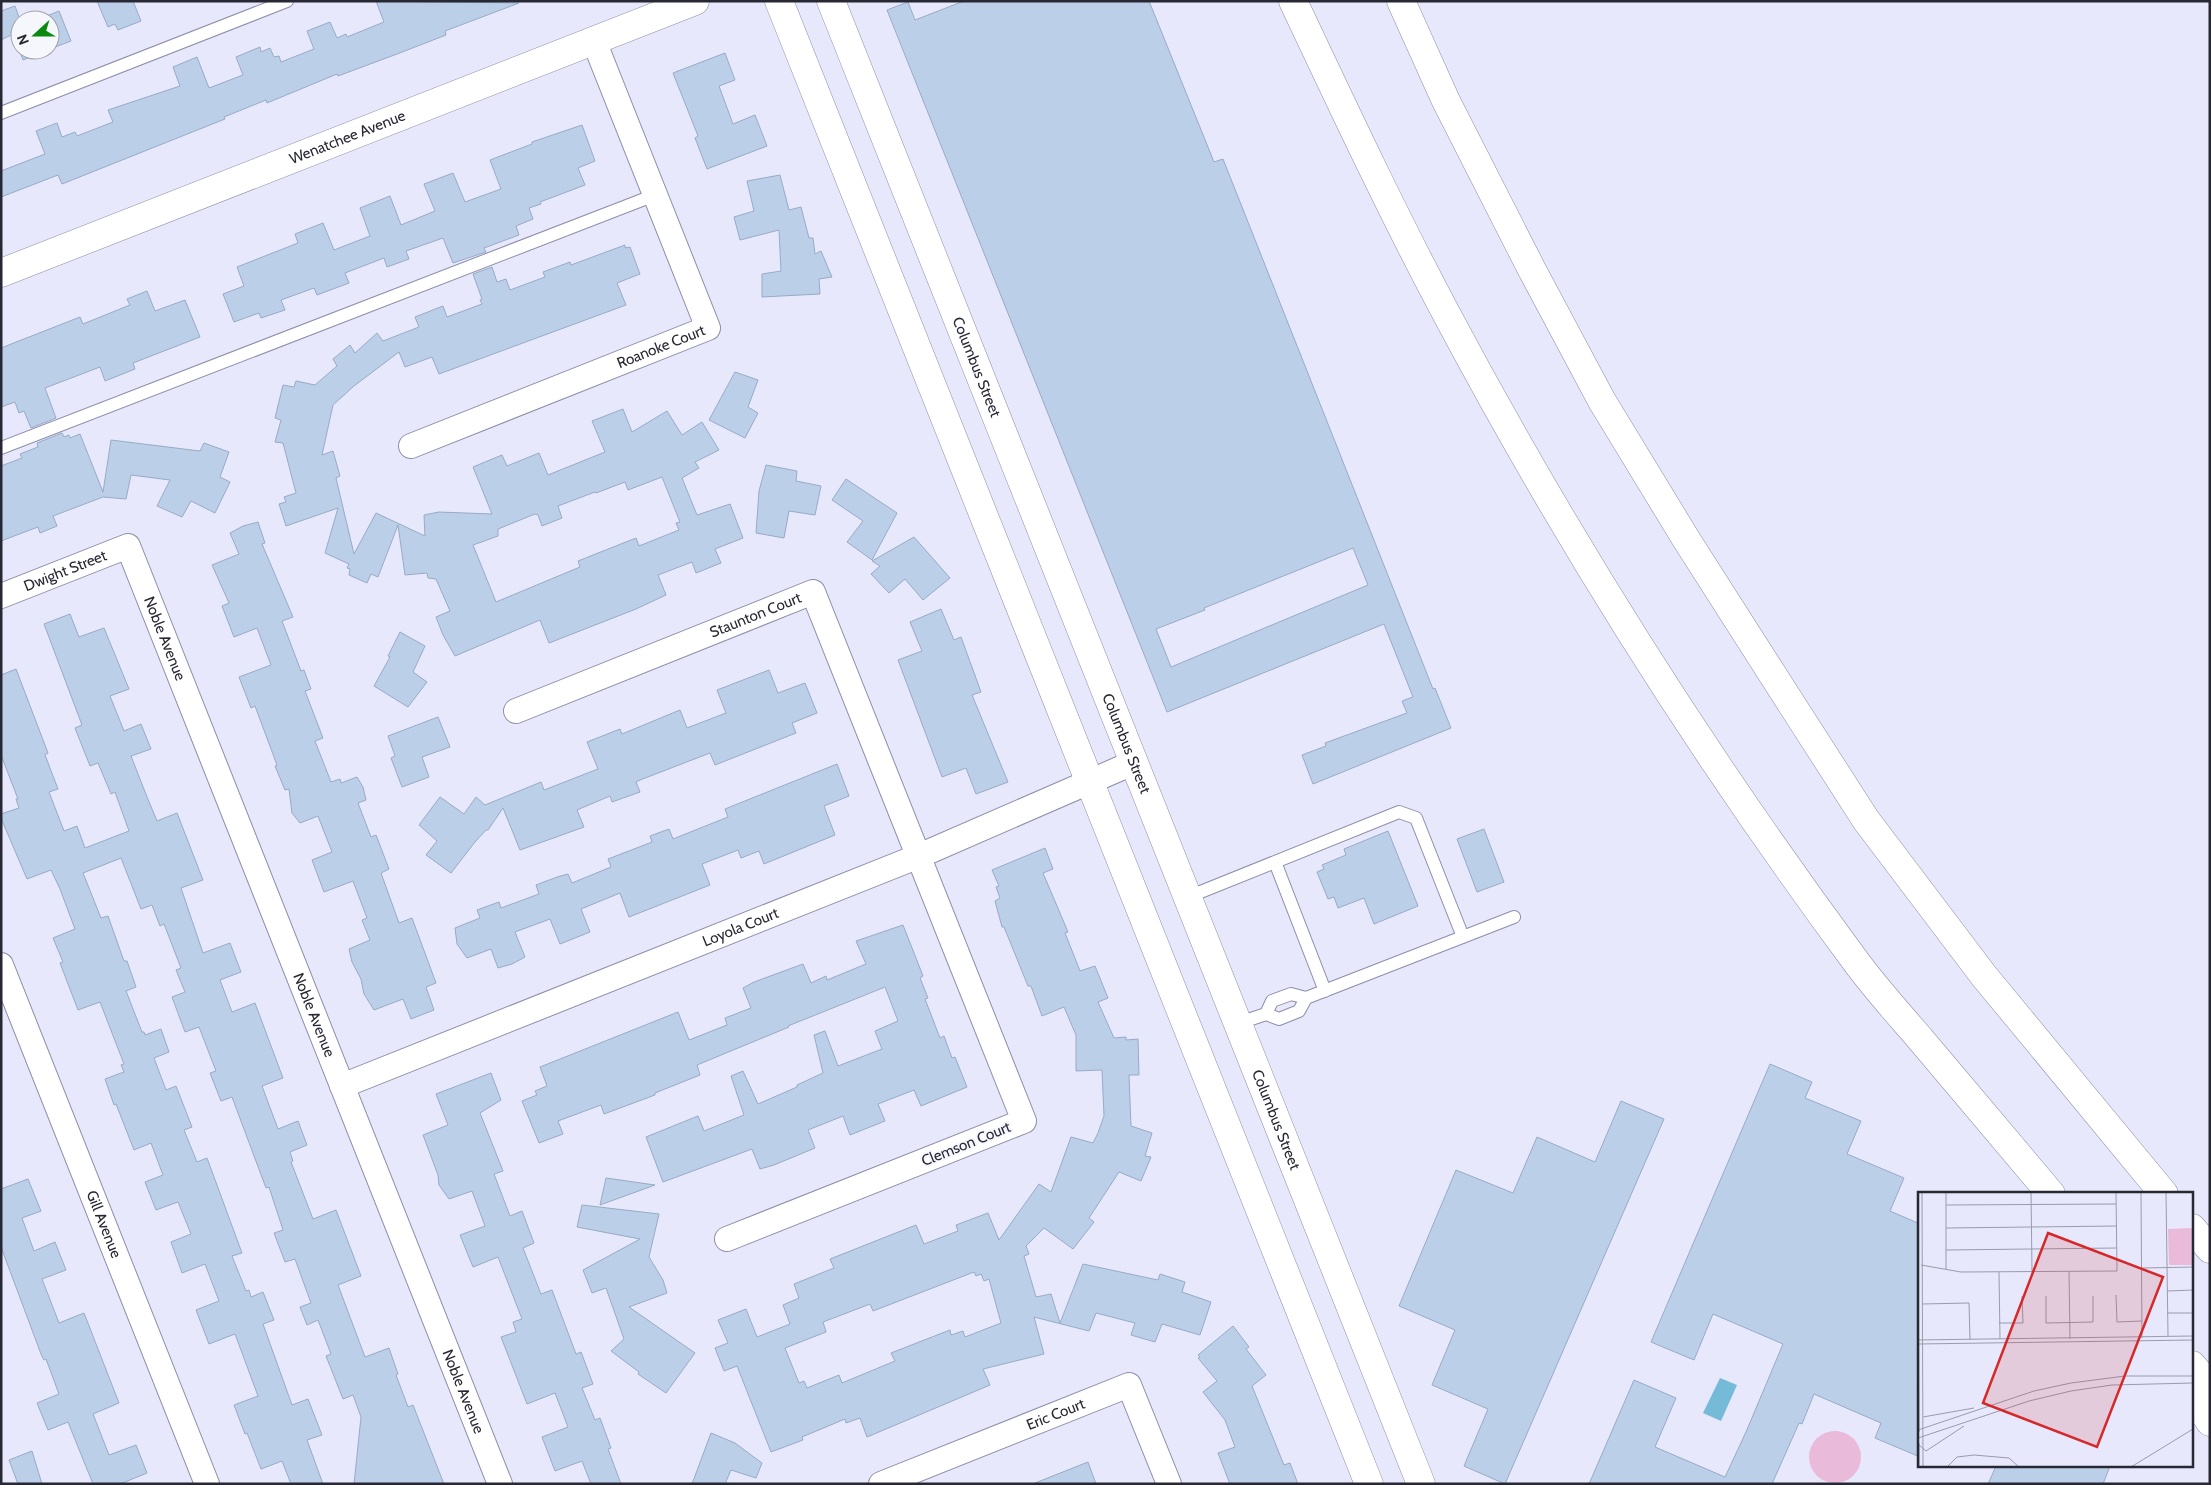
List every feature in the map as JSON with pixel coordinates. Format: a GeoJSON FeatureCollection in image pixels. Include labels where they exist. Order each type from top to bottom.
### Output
{"type":"FeatureCollection","features":[{"type":"Feature","properties":{"kind":"main road","name":"Wenatchee Avenue"},"geometry":{"type":"LineString","coordinates":[[1,273],[695,1]]}},
{"type":"Feature","properties":{"kind":"main road"},"geometry":{"type":"LineString","coordinates":[[779,1],[1091,781],[1369,1484]]}},
{"type":"Feature","properties":{"kind":"main road","name":"Columbus Street"},"geometry":{"type":"LineString","coordinates":[[831,1],[1422,1484]]}},
{"type":"Feature","properties":{"kind":"main road"},"geometry":{"type":"LineString","coordinates":[[1293,1],[1377,179],[1447,315],[1599,582],[1681,711],[1767,838],[1856,963],[2049,1192]]}},
{"type":"Feature","properties":{"kind":"main road"},"geometry":{"type":"LineString","coordinates":[[1401,1],[1446,101],[1531,268],[1602,401],[1686,539],[1778,683],[1866,820],[1984,976],[2162,1192]]}},
{"type":"Feature","properties":{"kind":"main road"},"geometry":{"type":"LineString","coordinates":[[2194,1230],[2210,1249]]}},
{"type":"Feature","properties":{"kind":"main road"},"geometry":{"type":"LineString","coordinates":[[2194,1367],[2210,1386]]}},
{"type":"Feature","properties":{"kind":"main road"},"geometry":{"type":"LineString","coordinates":[[2194,1398],[2210,1422]]}},
{"type":"Feature","properties":{"kind":"street","name":"Roanoke Court"},"geometry":{"type":"LineString","coordinates":[[411,446],[708,328],[594,41]]}},
{"type":"Feature","properties":{"kind":"street","name":"Dwight Street"},"geometry":{"type":"LineString","coordinates":[[1,596],[128,546]]}},
{"type":"Feature","properties":{"kind":"street","name":"Noble Avenue"},"geometry":{"type":"LineString","coordinates":[[128,546],[500,1484]]}},
{"type":"Feature","properties":{"kind":"street","name":"Staunton Court"},"geometry":{"type":"LineString","coordinates":[[516,711],[813,592],[919,856]]}},
{"type":"Feature","properties":{"kind":"street","name":"Loyola Court"},"geometry":{"type":"LineString","coordinates":[[342,1086],[919,856],[1135,762]]}},
{"type":"Feature","properties":{"kind":"street","name":"Clemson Court"},"geometry":{"type":"LineString","coordinates":[[726,1239],[1024,1120],[919,856]]}},
{"type":"Feature","properties":{"kind":"street","name":"Gill Avenue"},"geometry":{"type":"LineString","coordinates":[[1,965],[207,1484]]}},
{"type":"Feature","properties":{"kind":"street","name":"Eric Court"},"geometry":{"type":"LineString","coordinates":[[881,1484],[1130,1385],[1169,1484]]}},
{"type":"Feature","properties":{"kind":"lane"},"geometry":{"type":"LineString","coordinates":[[1,113],[288,1]]}},
{"type":"Feature","properties":{"kind":"lane"},"geometry":{"type":"LineString","coordinates":[[1,448],[655,195]]}},
{"type":"Feature","properties":{"kind":"lane"},"geometry":{"type":"LineString","coordinates":[[1188,896],[1399,812],[1416,818],[1463,938]]}},
{"type":"Feature","properties":{"kind":"lane"},"geometry":{"type":"LineString","coordinates":[[1275,862],[1325,991]]}},
{"type":"Feature","properties":{"kind":"lane"},"geometry":{"type":"LineString","coordinates":[[1266,1014],[1272,1001],[1291,994],[1306,998],[1514,918]]}},
{"type":"Feature","properties":{"kind":"lane"},"geometry":{"type":"LineString","coordinates":[[1239,1023],[1266,1014],[1279,1019],[1299,1011],[1306,998]]}},
{"type":"Feature","properties":{"kind":"shaded area"},"geometry":{"type":"Polygon","coordinates":[[[1835,1431],[1845,1433],[1853,1439],[1859,1447],[1861,1457],[1859,1467],[1853,1475],[1845,1481],[1835,1483],[1825,1481],[1817,1475],[1811,1467],[1809,1457],[1811,1447],[1817,1439],[1825,1433],[1835,1431]]]}},
{"type":"Feature","properties":{"kind":"water"},"geometry":{"type":"Polygon","coordinates":[[[1720,1378],[1737,1385],[1721,1421],[1703,1413],[1720,1378]]]}},
{"type":"Feature","properties":{"kind":"building"},"geometry":{"type":"Polygon","coordinates":[[[97,1],[133,1],[141,21],[118,30],[115,24],[108,27],[97,1]]]}},
{"type":"Feature","properties":{"kind":"building"},"geometry":{"type":"Polygon","coordinates":[[[376,1],[519,3],[445,31],[446,35],[397,54],[338,76],[337,74],[267,103],[266,100],[224,117],[225,119],[62,184],[58,175],[1,197],[1,171],[45,154],[36,131],[57,123],[62,137],[75,132],[77,136],[113,122],[108,110],[180,86],[173,67],[197,57],[209,88],[243,75],[236,57],[260,47],[261,52],[270,48],[274,57],[279,56],[281,62],[314,49],[307,31],[330,22],[337,38],[346,34],[347,37],[384,22],[376,1]]]}},
{"type":"Feature","properties":{"kind":"building"},"geometry":{"type":"Polygon","coordinates":[[[964,1],[1149,1],[1214,162],[1223,159],[1433,689],[1435,688],[1451,728],[1313,784],[1302,755],[1326,746],[1325,743],[1407,713],[1402,701],[1413,697],[1384,624],[1167,712],[887,10],[908,2],[915,20],[964,1]],[[1353,548],[1156,629],[1171,667],[1368,585],[1353,548]]]}},
{"type":"Feature","properties":{"kind":"building"},"geometry":{"type":"Polygon","coordinates":[[[15,6],[16,10],[10,10],[10,36],[1,40],[1,11],[15,6]]]}},
{"type":"Feature","properties":{"kind":"building"},"geometry":{"type":"Polygon","coordinates":[[[60,14],[71,41],[60,45],[60,14]]]}},
{"type":"Feature","properties":{"kind":"building"},"geometry":{"type":"Polygon","coordinates":[[[725,53],[735,80],[719,86],[733,124],[755,115],[767,146],[707,169],[695,138],[698,136],[673,73],[725,53]]]}},
{"type":"Feature","properties":{"kind":"building"},"geometry":{"type":"Polygon","coordinates":[[[582,125],[595,161],[578,168],[585,185],[529,208],[533,219],[516,226],[519,235],[484,248],[486,252],[453,263],[443,238],[406,251],[409,259],[387,267],[384,258],[345,273],[349,283],[317,295],[314,288],[281,300],[285,310],[261,318],[259,313],[234,322],[223,294],[244,286],[237,267],[298,243],[295,234],[323,223],[334,250],[370,236],[360,208],[390,196],[401,225],[435,211],[424,184],[453,173],[465,202],[501,189],[490,160],[532,144],[532,142],[582,125]]]}},
{"type":"Feature","properties":{"kind":"building"},"geometry":{"type":"Polygon","coordinates":[[[780,175],[789,210],[801,207],[809,238],[813,238],[815,254],[821,251],[832,277],[819,279],[820,294],[762,297],[762,274],[781,271],[779,230],[740,240],[734,217],[754,211],[747,181],[780,175]]]}},
{"type":"Feature","properties":{"kind":"building"},"geometry":{"type":"Polygon","coordinates":[[[625,245],[625,248],[630,247],[640,274],[617,283],[626,305],[439,374],[432,357],[405,367],[399,352],[354,386],[333,405],[322,455],[333,451],[340,476],[336,478],[354,554],[376,513],[425,536],[424,515],[439,512],[492,514],[473,467],[502,455],[507,466],[539,453],[548,475],[605,452],[592,421],[623,409],[632,432],[667,411],[682,435],[702,422],[719,450],[695,462],[699,468],[682,478],[697,515],[730,504],[743,538],[715,549],[721,563],[696,573],[692,562],[658,575],[666,595],[636,609],[549,643],[540,620],[455,656],[443,635],[436,617],[450,611],[436,579],[428,578],[427,573],[405,575],[398,525],[378,577],[371,574],[367,583],[349,575],[350,569],[347,568],[349,564],[325,553],[338,508],[286,526],[279,504],[286,502],[284,497],[296,493],[283,443],[275,442],[281,420],[275,418],[283,385],[294,387],[296,381],[315,385],[337,366],[333,359],[350,345],[355,353],[377,333],[383,341],[419,327],[415,317],[443,306],[447,317],[482,304],[473,274],[492,267],[497,282],[506,279],[510,290],[545,277],[543,272],[570,262],[571,265],[625,245]],[[662,477],[628,490],[625,482],[595,492],[558,506],[562,518],[542,526],[538,515],[535,514],[498,529],[498,536],[473,545],[496,602],[580,567],[578,561],[636,538],[639,546],[679,530],[676,523],[680,522],[662,477]]]}},
{"type":"Feature","properties":{"kind":"building"},"geometry":{"type":"Polygon","coordinates":[[[147,291],[155,311],[185,300],[200,337],[133,363],[135,369],[105,381],[100,367],[45,388],[56,418],[31,428],[24,411],[19,413],[15,402],[1,407],[1,348],[80,317],[83,324],[130,305],[127,299],[147,291]]]}},
{"type":"Feature","properties":{"kind":"building"},"geometry":{"type":"Polygon","coordinates":[[[735,372],[758,380],[748,407],[758,413],[745,438],[709,420],[735,372]]]}},
{"type":"Feature","properties":{"kind":"building"},"geometry":{"type":"Polygon","coordinates":[[[62,433],[64,437],[69,435],[70,438],[80,434],[103,492],[111,440],[200,451],[204,443],[229,452],[220,477],[230,482],[215,513],[191,501],[182,517],[157,506],[170,480],[131,475],[126,499],[103,497],[53,516],[57,526],[40,533],[38,527],[1,541],[1,466],[22,458],[20,454],[38,447],[37,443],[62,433]]]}},
{"type":"Feature","properties":{"kind":"building"},"geometry":{"type":"Polygon","coordinates":[[[766,465],[797,471],[796,481],[821,486],[815,515],[789,511],[784,538],[756,533],[759,491],[766,465]]]}},
{"type":"Feature","properties":{"kind":"building"},"geometry":{"type":"Polygon","coordinates":[[[846,479],[897,513],[872,560],[847,542],[863,521],[832,500],[846,479]]]}},
{"type":"Feature","properties":{"kind":"building"},"geometry":{"type":"Polygon","coordinates":[[[258,522],[265,543],[262,544],[293,617],[282,621],[301,671],[304,670],[311,689],[305,691],[323,738],[315,741],[331,782],[340,779],[341,783],[357,777],[363,787],[366,800],[358,803],[371,837],[376,835],[389,869],[381,873],[399,923],[412,918],[436,983],[426,987],[434,1010],[411,1019],[403,999],[374,1010],[364,994],[361,979],[352,962],[349,949],[370,940],[362,920],[367,918],[353,881],[324,892],[312,860],[332,852],[318,816],[300,823],[292,813],[289,789],[285,790],[255,706],[251,708],[239,677],[271,665],[257,628],[234,637],[222,606],[229,603],[212,565],[239,554],[230,533],[243,526],[258,522]]]}},
{"type":"Feature","properties":{"kind":"building"},"geometry":{"type":"Polygon","coordinates":[[[914,537],[950,578],[923,600],[905,579],[889,593],[871,574],[880,566],[872,561],[914,537]]]}},
{"type":"Feature","properties":{"kind":"building"},"geometry":{"type":"Polygon","coordinates":[[[941,609],[954,640],[961,637],[981,692],[972,695],[1008,782],[976,794],[966,768],[942,777],[898,660],[922,651],[910,622],[941,609]]]}},
{"type":"Feature","properties":{"kind":"building"},"geometry":{"type":"Polygon","coordinates":[[[70,614],[79,637],[104,628],[129,689],[110,696],[124,731],[141,724],[151,749],[131,756],[147,797],[157,821],[177,813],[203,880],[181,888],[203,953],[230,943],[241,972],[220,980],[232,1012],[255,1003],[283,1078],[262,1086],[278,1129],[298,1121],[307,1145],[290,1152],[293,1161],[291,1162],[313,1219],[336,1210],[361,1276],[338,1285],[365,1357],[389,1348],[398,1374],[396,1375],[408,1407],[413,1405],[444,1484],[354,1484],[361,1417],[353,1395],[343,1399],[326,1356],[331,1354],[318,1320],[307,1325],[300,1307],[311,1303],[295,1259],[285,1262],[274,1233],[283,1230],[269,1187],[266,1188],[232,1097],[221,1101],[210,1073],[216,1071],[199,1027],[185,1032],[172,997],[185,992],[176,970],[181,968],[164,924],[160,926],[152,905],[141,909],[121,858],[83,873],[101,918],[108,916],[124,961],[127,961],[136,987],[126,991],[142,1032],[145,1035],[161,1029],[169,1052],[154,1058],[166,1090],[176,1086],[192,1127],[184,1130],[197,1162],[207,1158],[242,1253],[232,1256],[246,1291],[249,1290],[251,1297],[263,1292],[274,1320],[263,1324],[292,1405],[308,1399],[322,1435],[307,1440],[323,1484],[291,1484],[282,1461],[261,1469],[247,1433],[245,1434],[234,1405],[258,1396],[235,1334],[209,1344],[196,1310],[219,1301],[205,1264],[182,1273],[171,1242],[191,1234],[178,1202],[156,1210],[145,1182],[163,1175],[151,1143],[134,1150],[116,1104],[114,1105],[105,1079],[124,1072],[121,1065],[124,1064],[100,1002],[78,1010],[60,963],[63,962],[53,938],[75,929],[60,889],[51,870],[27,879],[1,818],[1,814],[19,808],[16,799],[18,799],[1,755],[1,675],[16,669],[48,753],[45,755],[58,789],[49,792],[64,831],[77,826],[85,848],[129,831],[115,792],[111,794],[98,763],[90,766],[75,728],[82,725],[44,624],[70,614]]]}},
{"type":"Feature","properties":{"kind":"building"},"geometry":{"type":"Polygon","coordinates":[[[400,632],[425,646],[413,672],[427,682],[408,707],[374,686],[390,657],[388,656],[400,632]]]}},
{"type":"Feature","properties":{"kind":"building"},"geometry":{"type":"Polygon","coordinates":[[[769,670],[778,693],[805,683],[817,713],[792,723],[796,733],[715,765],[710,753],[640,780],[636,782],[640,792],[612,802],[610,796],[577,810],[584,827],[520,850],[503,808],[488,830],[475,842],[451,873],[426,855],[437,841],[419,825],[440,797],[464,814],[476,797],[485,805],[541,782],[544,790],[598,769],[587,742],[620,729],[622,734],[680,710],[687,728],[726,713],[717,690],[769,670]]]}},
{"type":"Feature","properties":{"kind":"building"},"geometry":{"type":"Polygon","coordinates":[[[438,717],[450,747],[422,757],[429,777],[402,787],[391,758],[395,756],[388,736],[438,717]]]}},
{"type":"Feature","properties":{"kind":"building"},"geometry":{"type":"Polygon","coordinates":[[[837,764],[849,796],[824,806],[835,835],[764,864],[759,851],[741,858],[738,850],[702,864],[710,885],[629,917],[620,893],[581,909],[590,932],[560,944],[550,919],[515,932],[525,957],[512,964],[498,968],[491,949],[467,958],[457,944],[455,928],[480,918],[477,910],[499,902],[501,908],[539,894],[536,885],[557,877],[568,874],[572,883],[611,867],[608,859],[652,842],[650,836],[669,829],[673,839],[728,817],[725,809],[837,764]]]}},
{"type":"Feature","properties":{"kind":"building"},"geometry":{"type":"Polygon","coordinates":[[[1484,829],[1504,882],[1477,892],[1457,839],[1484,829]]]}},
{"type":"Feature","properties":{"kind":"building"},"geometry":{"type":"Polygon","coordinates":[[[1388,831],[1418,906],[1374,924],[1364,898],[1338,908],[1334,897],[1328,899],[1317,872],[1324,869],[1322,865],[1346,855],[1344,849],[1388,831]]]}},
{"type":"Feature","properties":{"kind":"building"},"geometry":{"type":"Polygon","coordinates":[[[1045,848],[1053,869],[1043,873],[1068,932],[1065,933],[1080,971],[1095,966],[1108,998],[1098,1002],[1114,1038],[1138,1039],[1139,1075],[1129,1075],[1131,1126],[1152,1133],[1145,1156],[1151,1157],[1141,1181],[1119,1172],[1089,1218],[1094,1222],[1073,1249],[1044,1228],[1026,1246],[1029,1254],[1024,1256],[1036,1297],[1051,1294],[1060,1323],[1083,1264],[1158,1280],[1160,1274],[1185,1282],[1182,1292],[1211,1302],[1200,1335],[1162,1324],[1155,1342],[1131,1335],[1135,1323],[1096,1313],[1089,1331],[1034,1317],[1044,1354],[983,1369],[990,1385],[867,1437],[860,1418],[846,1423],[845,1419],[802,1437],[803,1440],[771,1452],[737,1366],[724,1371],[715,1348],[728,1343],[718,1320],[746,1309],[757,1337],[790,1324],[783,1305],[799,1298],[794,1284],[834,1268],[830,1259],[916,1225],[924,1244],[958,1231],[956,1225],[988,1213],[999,1240],[1039,1184],[1051,1192],[1071,1137],[1093,1143],[1098,1133],[1104,1116],[1102,1070],[1076,1071],[1076,1035],[1064,1007],[1042,1016],[1031,986],[1028,986],[1004,927],[1002,927],[995,901],[1000,898],[996,887],[999,886],[992,870],[1045,848]],[[974,1272],[873,1311],[870,1304],[823,1322],[826,1332],[785,1348],[799,1383],[804,1381],[807,1388],[839,1375],[842,1383],[895,1361],[891,1353],[950,1330],[951,1335],[963,1331],[965,1337],[1001,1323],[989,1279],[984,1281],[981,1274],[976,1276],[974,1272]]]}},
{"type":"Feature","properties":{"kind":"building"},"geometry":{"type":"Polygon","coordinates":[[[903,925],[923,976],[920,978],[928,998],[925,999],[940,1038],[944,1036],[952,1058],[955,1057],[967,1087],[921,1106],[914,1090],[878,1104],[885,1121],[850,1135],[843,1116],[808,1130],[815,1148],[774,1165],[760,1169],[752,1149],[663,1182],[646,1137],[698,1116],[704,1131],[744,1115],[731,1076],[743,1071],[758,1104],[823,1073],[814,1035],[825,1031],[838,1066],[882,1049],[875,1031],[898,1021],[885,987],[697,1065],[700,1075],[655,1093],[655,1095],[604,1114],[601,1105],[558,1121],[563,1134],[539,1143],[522,1101],[537,1095],[535,1091],[547,1086],[540,1067],[678,1012],[689,1040],[727,1025],[725,1018],[751,1008],[743,988],[754,982],[803,964],[811,983],[826,976],[827,980],[866,964],[856,941],[903,925]]]}},
{"type":"Feature","properties":{"kind":"building"},"geometry":{"type":"Polygon","coordinates":[[[1770,1064],[1812,1082],[1805,1098],[1861,1121],[1847,1154],[1904,1178],[1890,1211],[1918,1223],[1918,1456],[1875,1438],[1881,1423],[1814,1394],[1802,1424],[1799,1423],[1772,1484],[1589,1484],[1634,1380],[1676,1398],[1655,1447],[1725,1477],[1783,1344],[1713,1314],[1694,1360],[1651,1342],[1770,1064]]]}},
{"type":"Feature","properties":{"kind":"building"},"geometry":{"type":"Polygon","coordinates":[[[491,1073],[501,1100],[480,1113],[503,1171],[494,1174],[510,1216],[522,1211],[534,1243],[523,1248],[541,1294],[552,1290],[576,1354],[581,1352],[593,1384],[582,1388],[595,1420],[600,1418],[611,1448],[608,1449],[621,1484],[591,1484],[582,1461],[555,1471],[542,1437],[568,1427],[555,1393],[527,1404],[501,1337],[516,1332],[513,1322],[522,1319],[498,1257],[473,1267],[460,1235],[485,1226],[472,1191],[449,1199],[439,1185],[438,1175],[423,1135],[448,1125],[436,1094],[491,1073]]]}},
{"type":"Feature","properties":{"kind":"building"},"geometry":{"type":"Polygon","coordinates":[[[1621,1101],[1664,1119],[1505,1484],[1464,1466],[1488,1409],[1432,1385],[1455,1330],[1399,1306],[1456,1170],[1513,1193],[1537,1137],[1595,1162],[1621,1101]]]}},
{"type":"Feature","properties":{"kind":"building"},"geometry":{"type":"Polygon","coordinates":[[[606,1178],[655,1185],[600,1205],[606,1178]]]}},
{"type":"Feature","properties":{"kind":"building"},"geometry":{"type":"Polygon","coordinates":[[[28,1179],[41,1211],[22,1218],[34,1251],[55,1242],[66,1270],[42,1279],[59,1323],[84,1313],[119,1403],[93,1414],[109,1455],[136,1445],[147,1473],[120,1484],[93,1484],[68,1422],[48,1430],[37,1403],[59,1394],[46,1359],[44,1360],[41,1354],[1,1247],[1,1189],[28,1179]]]}},
{"type":"Feature","properties":{"kind":"building"},"geometry":{"type":"Polygon","coordinates":[[[582,1205],[659,1214],[649,1257],[663,1280],[667,1293],[629,1307],[695,1353],[666,1393],[638,1374],[639,1372],[611,1351],[624,1339],[606,1288],[592,1293],[583,1270],[640,1239],[577,1227],[582,1205]]]}},
{"type":"Feature","properties":{"kind":"building"},"geometry":{"type":"Polygon","coordinates":[[[1233,1326],[1249,1347],[1246,1349],[1266,1375],[1252,1386],[1284,1465],[1290,1463],[1298,1484],[1230,1484],[1218,1453],[1235,1447],[1225,1420],[1203,1392],[1217,1381],[1198,1358],[1200,1357],[1198,1355],[1233,1326]]]}},
{"type":"Feature","properties":{"kind":"building"},"geometry":{"type":"Polygon","coordinates":[[[711,1433],[735,1443],[762,1463],[756,1478],[731,1470],[725,1484],[692,1484],[711,1433]]]}},
{"type":"Feature","properties":{"kind":"building"},"geometry":{"type":"Polygon","coordinates":[[[32,1451],[42,1484],[18,1484],[9,1460],[32,1451]]]}},
{"type":"Feature","properties":{"kind":"building"},"geometry":{"type":"Polygon","coordinates":[[[1088,1462],[1096,1484],[1035,1484],[1035,1483],[1088,1462]]]}},
{"type":"Feature","properties":{"kind":"building"},"geometry":{"type":"Polygon","coordinates":[[[1995,1468],[2109,1468],[2103,1484],[1988,1484],[1995,1468]]]}}]}
